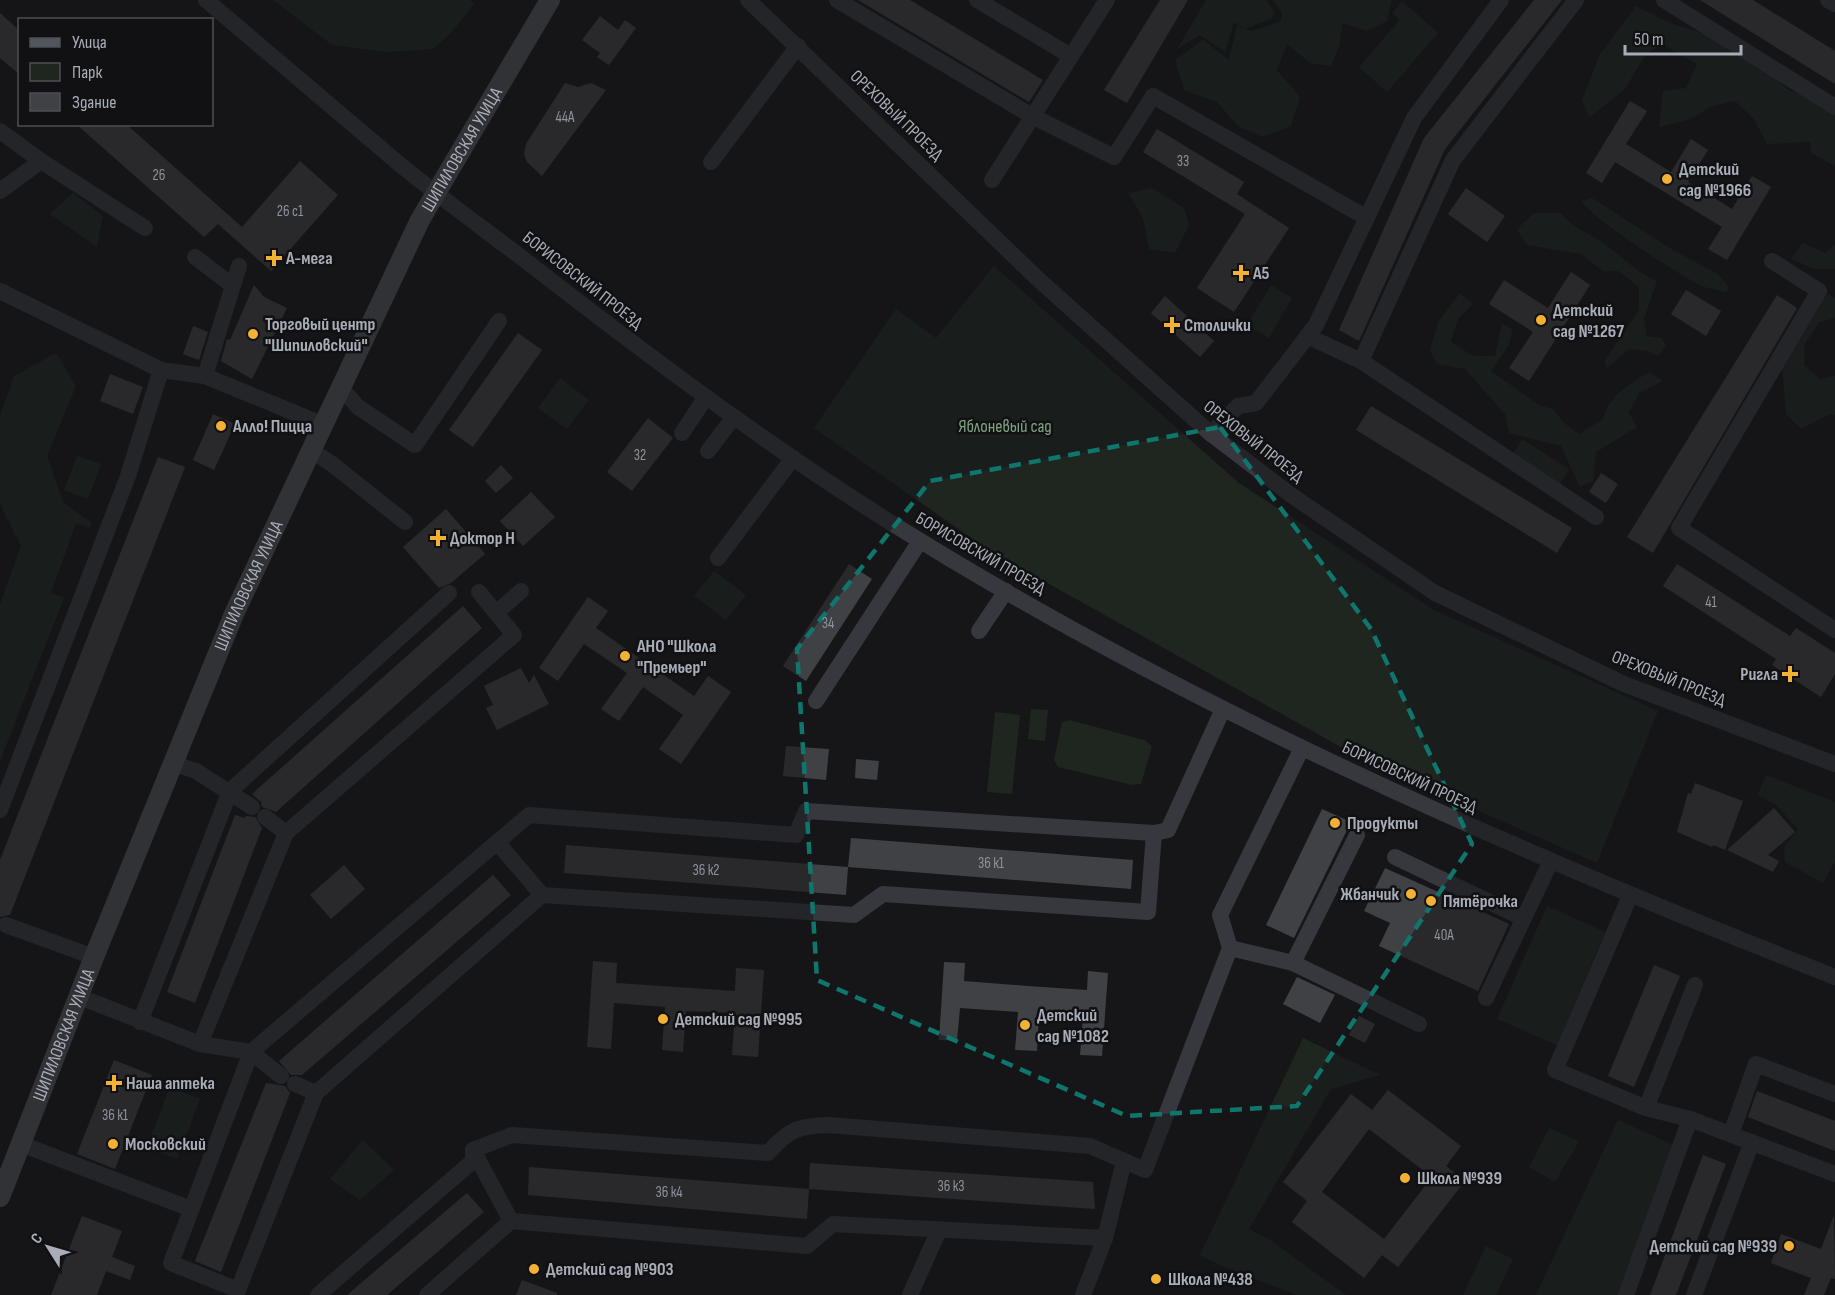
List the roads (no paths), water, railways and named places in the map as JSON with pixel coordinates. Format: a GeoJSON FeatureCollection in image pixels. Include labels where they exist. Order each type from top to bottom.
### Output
{"type":"FeatureCollection","features":[{"type":"Feature","properties":{"kind":"main road","name":"ШИПИЛОВСКАЯ УЛИЦА"},"geometry":{"type":"LineString","coordinates":[[0,1197],[94,957],[234,614],[436,191],[550,0]]}},
{"type":"Feature","properties":{"kind":"street","name":"БОРИСОВСКИЙ ПРОЕЗД"},"geometry":{"type":"LineString","coordinates":[[206,0],[400,164],[635,346],[793,458],[920,541],[1131,662],[1394,793],[1630,896],[1835,976]]}},
{"type":"Feature","properties":{"kind":"street"},"geometry":{"type":"LineString","coordinates":[[837,0],[1032,116],[1114,157],[1153,96],[1367,218]]}},
{"type":"Feature","properties":{"kind":"street"},"geometry":{"type":"LineString","coordinates":[[977,0],[1071,56]]}},
{"type":"Feature","properties":{"kind":"street"},"geometry":{"type":"LineString","coordinates":[[992,180],[1107,0]]}},
{"type":"Feature","properties":{"kind":"street"},"geometry":{"type":"LineString","coordinates":[[1211,434],[1238,406],[1256,403],[1316,325],[1414,118],[1501,0]]}},
{"type":"Feature","properties":{"kind":"street"},"geometry":{"type":"LineString","coordinates":[[1361,361],[1453,160],[1576,0]]}},
{"type":"Feature","properties":{"kind":"street"},"geometry":{"type":"LineString","coordinates":[[1664,0],[1835,107]]}},
{"type":"Feature","properties":{"kind":"street"},"geometry":{"type":"LineString","coordinates":[[1828,0],[1835,4]]}},
{"type":"Feature","properties":{"kind":"street","name":"ОРЕХОВЫЙ ПРОЕЗД"},"geometry":{"type":"LineString","coordinates":[[759,4],[798,46],[1040,280],[1211,434],[1291,495],[1435,593],[1624,684],[1835,764]]}},
{"type":"Feature","properties":{"kind":"street"},"geometry":{"type":"LineString","coordinates":[[711,162],[798,46]]}},
{"type":"Feature","properties":{"kind":"street"},"geometry":{"type":"LineString","coordinates":[[0,131],[41,161],[145,228]]}},
{"type":"Feature","properties":{"kind":"street"},"geometry":{"type":"LineString","coordinates":[[0,191],[41,161]]}},
{"type":"Feature","properties":{"kind":"street"},"geometry":{"type":"LineString","coordinates":[[195,257],[233,286]]}},
{"type":"Feature","properties":{"kind":"street"},"geometry":{"type":"LineString","coordinates":[[1772,261],[1827,291],[1679,528],[1835,630]]}},
{"type":"Feature","properties":{"kind":"street"},"geometry":{"type":"LineString","coordinates":[[205,376],[239,266]]}},
{"type":"Feature","properties":{"kind":"street"},"geometry":{"type":"LineString","coordinates":[[0,291],[161,370],[205,376],[324,425]]}},
{"type":"Feature","properties":{"kind":"street"},"geometry":{"type":"LineString","coordinates":[[342,389],[358,407],[415,445],[499,321]]}},
{"type":"Feature","properties":{"kind":"street"},"geometry":{"type":"LineString","coordinates":[[1307,336],[1361,361],[1596,517]]}},
{"type":"Feature","properties":{"kind":"street"},"geometry":{"type":"LineString","coordinates":[[0,810],[128,476],[161,370]]}},
{"type":"Feature","properties":{"kind":"street"},"geometry":{"type":"LineString","coordinates":[[682,433],[706,397]]}},
{"type":"Feature","properties":{"kind":"street"},"geometry":{"type":"LineString","coordinates":[[708,451],[734,417]]}},
{"type":"Feature","properties":{"kind":"street"},"geometry":{"type":"LineString","coordinates":[[312,451],[332,464],[405,522]]}},
{"type":"Feature","properties":{"kind":"street"},"geometry":{"type":"LineString","coordinates":[[718,558],[793,458]]}},
{"type":"Feature","properties":{"kind":"street"},"geometry":{"type":"LineString","coordinates":[[816,701],[920,541]]}},
{"type":"Feature","properties":{"kind":"street"},"geometry":{"type":"LineString","coordinates":[[496,613],[521,591]]}},
{"type":"Feature","properties":{"kind":"street"},"geometry":{"type":"LineString","coordinates":[[979,631],[1006,591]]}},
{"type":"Feature","properties":{"kind":"street"},"geometry":{"type":"LineString","coordinates":[[200,1044],[286,833],[514,634],[479,592]]}},
{"type":"Feature","properties":{"kind":"street"},"geometry":{"type":"LineString","coordinates":[[140,1022],[230,790],[449,593]]}},
{"type":"Feature","properties":{"kind":"street"},"geometry":{"type":"LineString","coordinates":[[1154,833],[1148,912],[883,894],[854,915],[542,895],[316,1093],[238,1290],[171,1263],[251,1053],[529,815],[796,835],[806,811],[1154,833],[1168,830],[1223,709]]}},
{"type":"Feature","properties":{"kind":"street"},"geometry":{"type":"LineString","coordinates":[[473,1150],[512,1135],[768,1152],[785,1134],[810,1125],[829,1125],[1090,1146],[1145,1170],[1230,948],[1220,915],[1302,748]]}},
{"type":"Feature","properties":{"kind":"street"},"geometry":{"type":"LineString","coordinates":[[172,763],[196,771],[230,790],[286,833]]}},
{"type":"Feature","properties":{"kind":"street"},"geometry":{"type":"LineString","coordinates":[[1293,963],[1357,835]]}},
{"type":"Feature","properties":{"kind":"street"},"geometry":{"type":"LineString","coordinates":[[497,842],[542,895]]}},
{"type":"Feature","properties":{"kind":"street"},"geometry":{"type":"LineString","coordinates":[[1395,856],[1523,918]]}},
{"type":"Feature","properties":{"kind":"street"},"geometry":{"type":"LineString","coordinates":[[1486,998],[1551,861]]}},
{"type":"Feature","properties":{"kind":"street"},"geometry":{"type":"LineString","coordinates":[[1630,896],[1555,1070],[1646,1108],[1690,1119],[1835,1174]]}},
{"type":"Feature","properties":{"kind":"street"},"geometry":{"type":"LineString","coordinates":[[6,926],[94,957]]}},
{"type":"Feature","properties":{"kind":"street"},"geometry":{"type":"LineString","coordinates":[[1230,948],[1293,963],[1419,1024]]}},
{"type":"Feature","properties":{"kind":"street"},"geometry":{"type":"LineString","coordinates":[[1646,1108],[1695,985]]}},
{"type":"Feature","properties":{"kind":"street"},"geometry":{"type":"LineString","coordinates":[[80,997],[200,1044],[251,1053],[288,1080],[316,1093]]}},
{"type":"Feature","properties":{"kind":"street"},"geometry":{"type":"LineString","coordinates":[[1731,1134],[1756,1064],[1835,1094]]}},
{"type":"Feature","properties":{"kind":"street"},"geometry":{"type":"LineString","coordinates":[[1626,1295],[1690,1119]]}},
{"type":"Feature","properties":{"kind":"street"},"geometry":{"type":"LineString","coordinates":[[1694,1295],[1752,1142]]}},
{"type":"Feature","properties":{"kind":"street"},"geometry":{"type":"LineString","coordinates":[[21,1144],[191,1209]]}},
{"type":"Feature","properties":{"kind":"street"},"geometry":{"type":"LineString","coordinates":[[473,1150],[511,1221]]}},
{"type":"Feature","properties":{"kind":"street"},"geometry":{"type":"LineString","coordinates":[[318,1295],[474,1161],[473,1150]]}},
{"type":"Feature","properties":{"kind":"street"},"geometry":{"type":"LineString","coordinates":[[1083,1295],[1106,1238],[1124,1161]]}},
{"type":"Feature","properties":{"kind":"street"},"geometry":{"type":"LineString","coordinates":[[427,1295],[511,1221],[807,1246],[833,1224],[1106,1238]]}},
{"type":"Feature","properties":{"kind":"street"},"geometry":{"type":"LineString","coordinates":[[910,1295],[939,1230]]}},
{"type":"Feature","properties":{"kind":"place","name":"Детский сад №1966"},"geometry":{"type":"Point","coordinates":[1667,179]}},
{"type":"Feature","properties":{"kind":"place","name":"А-мега"},"geometry":{"type":"Point","coordinates":[274,258]}},
{"type":"Feature","properties":{"kind":"place","name":"А5"},"geometry":{"type":"Point","coordinates":[1241,273]}},
{"type":"Feature","properties":{"kind":"place","name":"Детский сад №1267"},"geometry":{"type":"Point","coordinates":[1541,320]}},
{"type":"Feature","properties":{"kind":"place","name":"Столички"},"geometry":{"type":"Point","coordinates":[1172,325]}},
{"type":"Feature","properties":{"kind":"place","name":"Торговый центр \"Шипиловский\""},"geometry":{"type":"Point","coordinates":[253,334]}},
{"type":"Feature","properties":{"kind":"place","name":"Алло! Пицца"},"geometry":{"type":"Point","coordinates":[221,426]}},
{"type":"Feature","properties":{"kind":"place","name":"Доктор Н"},"geometry":{"type":"Point","coordinates":[438,538]}},
{"type":"Feature","properties":{"kind":"place","name":"АНО \"Школа \"Премьер\""},"geometry":{"type":"Point","coordinates":[625,656]}},
{"type":"Feature","properties":{"kind":"place","name":"Ригла"},"geometry":{"type":"Point","coordinates":[1790,674]}},
{"type":"Feature","properties":{"kind":"place","name":"Продукты"},"geometry":{"type":"Point","coordinates":[1335,823]}},
{"type":"Feature","properties":{"kind":"place","name":"Жбанчик"},"geometry":{"type":"Point","coordinates":[1411,894]}},
{"type":"Feature","properties":{"kind":"place","name":"Пятёрочка"},"geometry":{"type":"Point","coordinates":[1431,901]}},
{"type":"Feature","properties":{"kind":"place","name":"Детский сад №995"},"geometry":{"type":"Point","coordinates":[663,1019]}},
{"type":"Feature","properties":{"kind":"place","name":"Детский сад №1082"},"geometry":{"type":"Point","coordinates":[1025,1025]}},
{"type":"Feature","properties":{"kind":"place","name":"Наша аптека"},"geometry":{"type":"Point","coordinates":[114,1083]}},
{"type":"Feature","properties":{"kind":"place","name":"Московский"},"geometry":{"type":"Point","coordinates":[113,1144]}},
{"type":"Feature","properties":{"kind":"place","name":"Школа №939"},"geometry":{"type":"Point","coordinates":[1405,1178]}},
{"type":"Feature","properties":{"kind":"place","name":"Детский сад №939"},"geometry":{"type":"Point","coordinates":[1789,1246]}},
{"type":"Feature","properties":{"kind":"place","name":"Детский сад №903"},"geometry":{"type":"Point","coordinates":[534,1269]}},
{"type":"Feature","properties":{"kind":"place","name":"Школа №438"},"geometry":{"type":"Point","coordinates":[1156,1279]}},
{"type":"Feature","properties":{"kind":"park label","name":"Яблоневый сад"},"geometry":{"type":"Point","coordinates":[1005,426]}}]}
